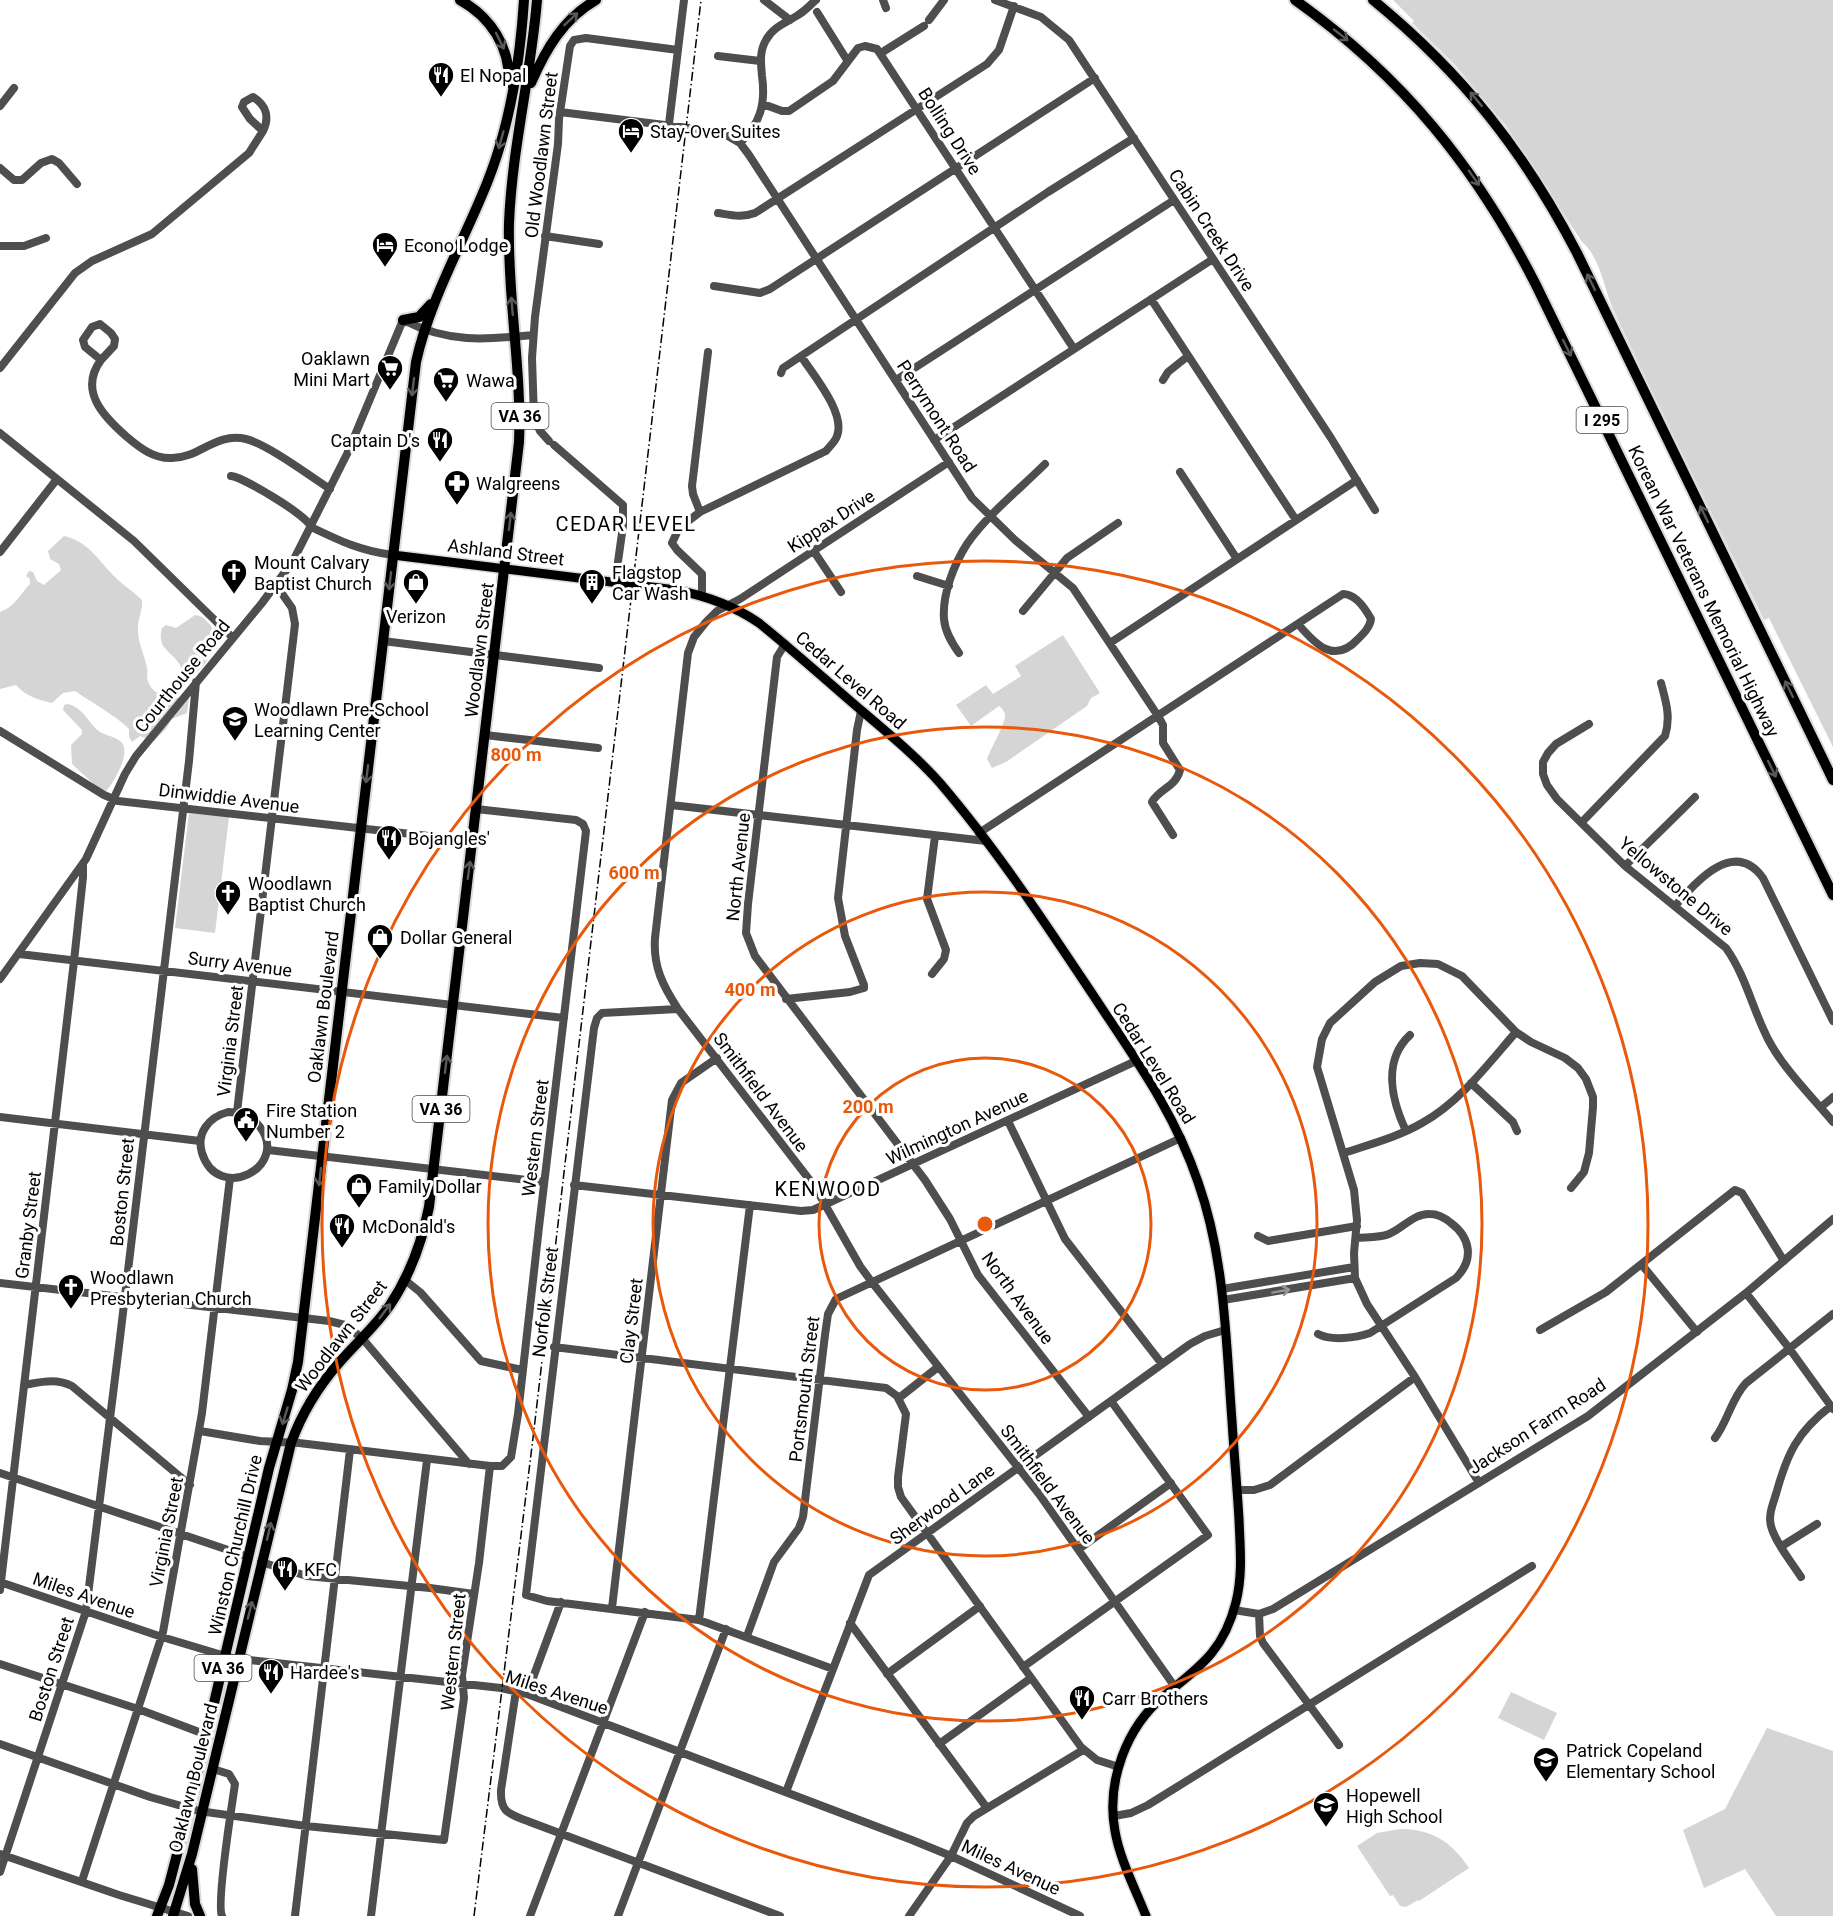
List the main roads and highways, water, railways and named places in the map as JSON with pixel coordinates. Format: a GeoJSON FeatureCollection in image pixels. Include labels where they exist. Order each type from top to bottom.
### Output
{"type":"FeatureCollection","features":[{"type":"Feature","properties":{"kind":"highway"},"geometry":{"type":"LineString","coordinates":[[460,0],[480,14],[500,40],[509,72],[508,113]]}},
{"type":"Feature","properties":{"kind":"highway","name":"Oaklawn Boulevard"},"geometry":{"type":"LineString","coordinates":[[292,1390],[303,1318],[413,384],[424,330],[487,182],[508,113],[518,60],[524,0]]}},
{"type":"Feature","properties":{"kind":"highway","name":"VA 36"},"geometry":{"type":"LineString","coordinates":[[523,106],[537,0]]}},
{"type":"Feature","properties":{"kind":"highway"},"geometry":{"type":"LineString","coordinates":[[523,106],[542,57],[553,40],[575,15],[596,0]]}},
{"type":"Feature","properties":{"kind":"highway","name":"Korean War Veterans Memorial Highway"},"geometry":{"type":"LineString","coordinates":[[1295,0],[1347,40],[1407,97],[1470,172],[1507,229],[1542,296],[1833,895]]}},
{"type":"Feature","properties":{"kind":"highway","name":"Korean War Veterans Memorial Highway"},"geometry":{"type":"LineString","coordinates":[[1373,0],[1422,42],[1471,94],[1515,148],[1552,207],[1833,780]]}},
{"type":"Feature","properties":{"kind":"highway","name":"Woodlawn Street"},"geometry":{"type":"LineString","coordinates":[[291,1443],[304,1411],[318,1388],[388,1307],[405,1280],[425,1227],[434,1168],[519,442],[520,399],[509,266],[509,223],[513,168],[523,106]]}},
{"type":"Feature","properties":{"kind":"highway"},"geometry":{"type":"LineString","coordinates":[[404,320],[419,317],[437,297]]}},
{"type":"Feature","properties":{"kind":"highway","name":"Winston Churchill Drive"},"geometry":{"type":"LineString","coordinates":[[160,1912],[189,1808],[277,1442],[292,1390]]}},
{"type":"Feature","properties":{"kind":"highway","name":"Oaklawn Boulevard"},"geometry":{"type":"LineString","coordinates":[[174,1913],[192,1854],[291,1443]]}},
{"type":"Feature","properties":{"kind":"highway"},"geometry":{"type":"LineString","coordinates":[[192,1854],[192,1883],[195,1904],[200,1916]]}},
{"type":"Feature","properties":{"kind":"main road","name":"Ashland Street"},"geometry":{"type":"LineString","coordinates":[[393,555],[676,590],[702,596]]}},
{"type":"Feature","properties":{"kind":"main road","name":"Cedar Level Road"},"geometry":{"type":"LineString","coordinates":[[702,596],[729,605],[753,618],[785,644],[922,764],[983,837],[1050,930],[1164,1103],[1180,1137],[1206,1206],[1222,1289],[1241,1575],[1234,1610],[1223,1637],[1197,1671],[1158,1701],[1139,1724],[1128,1743],[1119,1767],[1114,1792],[1115,1831],[1121,1853],[1146,1916]]}},
{"type":"Feature","properties":{"kind":"railway"},"geometry":{"type":"LineString","coordinates":[[474,1916],[533,1438],[701,0]]}},
{"type":"Feature","properties":{"kind":"place","name":"El Nopal"},"geometry":{"type":"Point","coordinates":[441,98]}},
{"type":"Feature","properties":{"kind":"place","name":"Stay-Over Suites"},"geometry":{"type":"Point","coordinates":[631,154]}},
{"type":"Feature","properties":{"kind":"place","name":"Econo Lodge"},"geometry":{"type":"Point","coordinates":[385,268]}},
{"type":"Feature","properties":{"kind":"place","name":"Oaklawn Mini Mart"},"geometry":{"type":"Point","coordinates":[390,391]}},
{"type":"Feature","properties":{"kind":"place","name":"Wawa"},"geometry":{"type":"Point","coordinates":[446,403]}},
{"type":"Feature","properties":{"kind":"place","name":"Captain D's"},"geometry":{"type":"Point","coordinates":[440,463]}},
{"type":"Feature","properties":{"kind":"place","name":"Walgreens"},"geometry":{"type":"Point","coordinates":[457,506]}},
{"type":"Feature","properties":{"kind":"place","name":"Mount Calvary Baptist Church"},"geometry":{"type":"Point","coordinates":[234,595]}},
{"type":"Feature","properties":{"kind":"place","name":"Verizon"},"geometry":{"type":"Point","coordinates":[416,605]}},
{"type":"Feature","properties":{"kind":"place","name":"Flagstop Car Wash"},"geometry":{"type":"Point","coordinates":[592,605]}},
{"type":"Feature","properties":{"kind":"place","name":"Woodlawn Pre-School Learning Center"},"geometry":{"type":"Point","coordinates":[235,742]}},
{"type":"Feature","properties":{"kind":"place","name":"Bojangles'"},"geometry":{"type":"Point","coordinates":[389,861]}},
{"type":"Feature","properties":{"kind":"place","name":"Woodlawn Baptist Church"},"geometry":{"type":"Point","coordinates":[228,916]}},
{"type":"Feature","properties":{"kind":"place","name":"Dollar General"},"geometry":{"type":"Point","coordinates":[380,960]}},
{"type":"Feature","properties":{"kind":"place","name":"Fire Station Number 2"},"geometry":{"type":"Point","coordinates":[246,1143]}},
{"type":"Feature","properties":{"kind":"place","name":"Family Dollar"},"geometry":{"type":"Point","coordinates":[359,1209]}},
{"type":"Feature","properties":{"kind":"place","name":"McDonald's"},"geometry":{"type":"Point","coordinates":[342,1249]}},
{"type":"Feature","properties":{"kind":"place","name":"Woodlawn Presbyterian Church"},"geometry":{"type":"Point","coordinates":[71,1310]}},
{"type":"Feature","properties":{"kind":"place","name":"KFC"},"geometry":{"type":"Point","coordinates":[285,1592]}},
{"type":"Feature","properties":{"kind":"place","name":"Hardee's"},"geometry":{"type":"Point","coordinates":[271,1695]}},
{"type":"Feature","properties":{"kind":"place","name":"Carr Brothers"},"geometry":{"type":"Point","coordinates":[1082,1721]}},
{"type":"Feature","properties":{"kind":"place","name":"Patrick Copeland Elementary School"},"geometry":{"type":"Point","coordinates":[1546,1783]}},
{"type":"Feature","properties":{"kind":"place","name":"Hopewell High School"},"geometry":{"type":"Point","coordinates":[1326,1828]}},
{"type":"Feature","properties":{"kind":"district","name":"CEDAR LEVEL"},"geometry":{"type":"Point","coordinates":[626,524]}},
{"type":"Feature","properties":{"kind":"district","name":"KENWOOD"},"geometry":{"type":"Point","coordinates":[828,1189]}}]}
